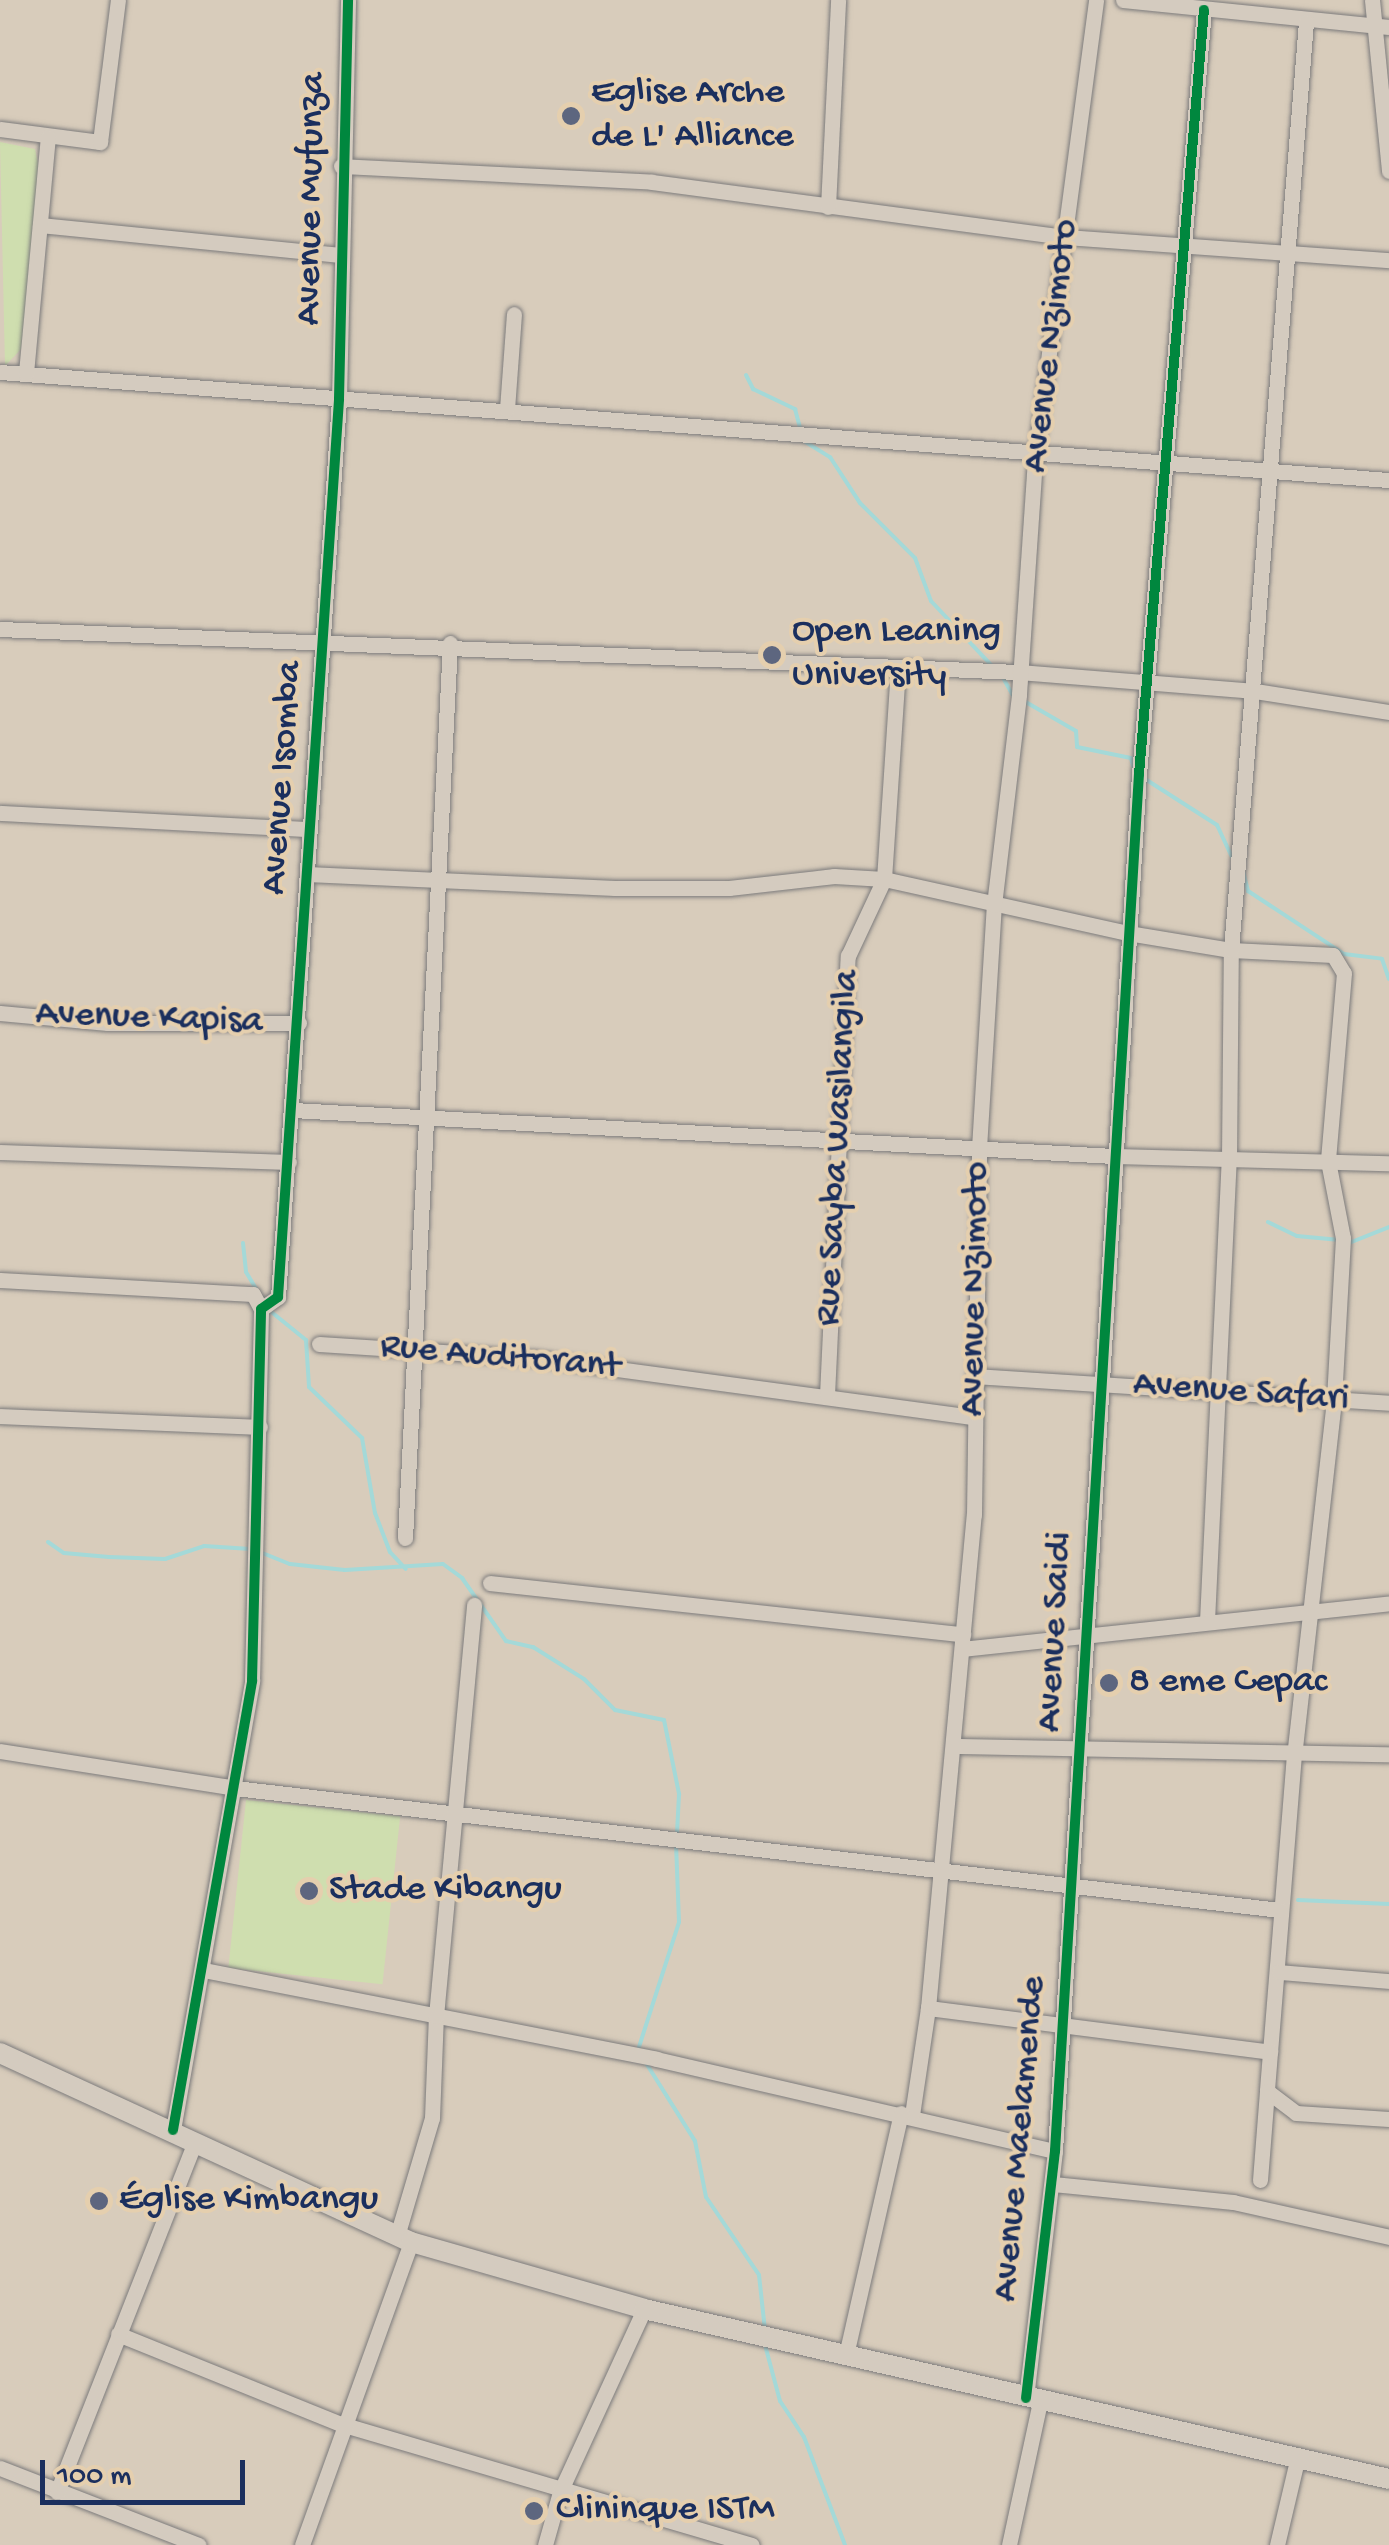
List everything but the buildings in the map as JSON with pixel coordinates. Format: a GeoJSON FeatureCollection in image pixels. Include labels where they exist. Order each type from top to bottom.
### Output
{"type":"FeatureCollection","features":[{"type":"Feature","properties":{"kind":"main road"},"geometry":{"type":"LineString","coordinates":[[0,2053],[404,2239],[644,2308],[1389,2479]]}},
{"type":"Feature","properties":{"kind":"street"},"geometry":{"type":"LineString","coordinates":[[0,129],[100,142],[118,0]]}},
{"type":"Feature","properties":{"kind":"street","name":"Avenue Mufunza"},"geometry":{"type":"LineString","coordinates":[[339,400],[341,166],[348,0]]}},
{"type":"Feature","properties":{"kind":"street"},"geometry":{"type":"LineString","coordinates":[[828,208],[838,0]]}},
{"type":"Feature","properties":{"kind":"street","name":"Avenue Nzimoto"},"geometry":{"type":"LineString","coordinates":[[846,2354],[906,2114],[928,2008],[974,1515],[978,1148],[994,906],[1018,700],[1035,458],[1096,0]]}},
{"type":"Feature","properties":{"kind":"street"},"geometry":{"type":"LineString","coordinates":[[1123,0],[1382,27]]}},
{"type":"Feature","properties":{"kind":"street"},"geometry":{"type":"LineString","coordinates":[[1372,0],[1382,27],[1389,171]]}},
{"type":"Feature","properties":{"kind":"street","name":"Avenue Saidi"},"geometry":{"type":"LineString","coordinates":[[1072,1885],[1088,1639],[1098,1382],[1128,933],[1187,246],[1194,6]]}},
{"type":"Feature","properties":{"kind":"street"},"geometry":{"type":"LineString","coordinates":[[1207,1621],[1230,1160],[1231,950],[1255,691],[1306,22]]}},
{"type":"Feature","properties":{"kind":"street"},"geometry":{"type":"LineString","coordinates":[[26,374],[48,137]]}},
{"type":"Feature","properties":{"kind":"street"},"geometry":{"type":"LineString","coordinates":[[341,166],[652,182],[1066,237],[1389,260]]}},
{"type":"Feature","properties":{"kind":"street"},"geometry":{"type":"LineString","coordinates":[[40,225],[342,254]]}},
{"type":"Feature","properties":{"kind":"street"},"geometry":{"type":"LineString","coordinates":[[507,409],[514,314]]}},
{"type":"Feature","properties":{"kind":"street"},"geometry":{"type":"LineString","coordinates":[[0,372],[339,400],[802,431],[1035,458],[1389,480]]}},
{"type":"Feature","properties":{"kind":"street","name":"Avenue Isomba"},"geometry":{"type":"LineString","coordinates":[[264,1304],[278,1297],[339,400]]}},
{"type":"Feature","properties":{"kind":"street"},"geometry":{"type":"LineString","coordinates":[[0,629],[450,643],[898,670],[1018,672],[1255,691],[1389,712]]}},
{"type":"Feature","properties":{"kind":"street"},"geometry":{"type":"LineString","coordinates":[[405,1538],[418,1346],[450,643]]}},
{"type":"Feature","properties":{"kind":"street","name":"Rue Sayba Wasilangila"},"geometry":{"type":"LineString","coordinates":[[827,1395],[848,956],[884,880],[898,670]]}},
{"type":"Feature","properties":{"kind":"street"},"geometry":{"type":"LineString","coordinates":[[0,813],[308,828]]}},
{"type":"Feature","properties":{"kind":"street"},"geometry":{"type":"LineString","coordinates":[[307,874],[616,888],[728,888],[834,876],[884,880],[994,906],[1231,950],[1333,955],[1344,974],[1328,1161],[1343,1241],[1334,1400],[1294,1754],[1260,2180]]}},
{"type":"Feature","properties":{"kind":"street","name":"Avenue Kapisa"},"geometry":{"type":"LineString","coordinates":[[0,1013],[108,1023],[299,1023]]}},
{"type":"Feature","properties":{"kind":"street"},"geometry":{"type":"LineString","coordinates":[[293,1110],[1113,1156],[1389,1162]]}},
{"type":"Feature","properties":{"kind":"street"},"geometry":{"type":"LineString","coordinates":[[0,1152],[289,1162]]}},
{"type":"Feature","properties":{"kind":"street"},"geometry":{"type":"LineString","coordinates":[[0,1280],[253,1294],[264,1304],[252,1682],[173,2130]]}},
{"type":"Feature","properties":{"kind":"street","name":"Rue Auditorant"},"geometry":{"type":"LineString","coordinates":[[320,1344],[418,1346],[827,1395]]}},
{"type":"Feature","properties":{"kind":"street","name":"Avenue Safari"},"geometry":{"type":"LineString","coordinates":[[974,1376],[1389,1403]]}},
{"type":"Feature","properties":{"kind":"street"},"geometry":{"type":"LineString","coordinates":[[827,1395],[974,1417]]}},
{"type":"Feature","properties":{"kind":"street"},"geometry":{"type":"LineString","coordinates":[[0,1416],[260,1428]]}},
{"type":"Feature","properties":{"kind":"street"},"geometry":{"type":"LineString","coordinates":[[490,1583],[962,1641],[1088,1639],[1313,1608],[1389,1603]]}},
{"type":"Feature","properties":{"kind":"street"},"geometry":{"type":"LineString","coordinates":[[302,2545],[404,2239],[432,2118],[436,2016],[474,1605]]}},
{"type":"Feature","properties":{"kind":"street"},"geometry":{"type":"LineString","coordinates":[[954,1746],[1389,1754]]}},
{"type":"Feature","properties":{"kind":"street"},"geometry":{"type":"LineString","coordinates":[[0,1752],[236,1788],[676,1835],[940,1872],[1280,1910]]}},
{"type":"Feature","properties":{"kind":"street","name":"Avenue Maelamende"},"geometry":{"type":"LineString","coordinates":[[1009,2545],[1033,2400],[1056,2152],[1060,2029],[1072,1885]]}},
{"type":"Feature","properties":{"kind":"street"},"geometry":{"type":"LineString","coordinates":[[204,1970],[656,2059],[906,2114],[1056,2152]]}},
{"type":"Feature","properties":{"kind":"street"},"geometry":{"type":"LineString","coordinates":[[1279,1972],[1389,1980]]}},
{"type":"Feature","properties":{"kind":"street"},"geometry":{"type":"LineString","coordinates":[[928,2008],[1060,2029],[1270,2052]]}},
{"type":"Feature","properties":{"kind":"street"},"geometry":{"type":"LineString","coordinates":[[1267,2091],[1296,2113],[1389,2118]]}},
{"type":"Feature","properties":{"kind":"street"},"geometry":{"type":"LineString","coordinates":[[57,2492],[195,2141]]}},
{"type":"Feature","properties":{"kind":"street"},"geometry":{"type":"LineString","coordinates":[[1053,2184],[1233,2202],[1389,2237]]}},
{"type":"Feature","properties":{"kind":"street"},"geometry":{"type":"LineString","coordinates":[[545,2545],[560,2492],[644,2308]]}},
{"type":"Feature","properties":{"kind":"street"},"geometry":{"type":"LineString","coordinates":[[118,2334],[342,2424],[560,2492],[752,2545]]}},
{"type":"Feature","properties":{"kind":"street"},"geometry":{"type":"LineString","coordinates":[[1277,2545],[1298,2456]]}},
{"type":"Feature","properties":{"kind":"street"},"geometry":{"type":"LineString","coordinates":[[0,2468],[198,2545]]}},
{"type":"Feature","properties":{"kind":"green space"},"geometry":{"type":"Polygon","coordinates":[[[0,142],[35,149],[40,172],[23,347],[5,366],[0,142]]]}},
{"type":"Feature","properties":{"kind":"green space","name":"Stade Kibangu"},"geometry":{"type":"Polygon","coordinates":[[[246,1800],[400,1816],[382,1984],[228,1968],[246,1800]]]}},
{"type":"Feature","properties":{"kind":"waterway"},"geometry":{"type":"LineString","coordinates":[[746,375],[753,389],[795,409],[801,432]]}},
{"type":"Feature","properties":{"kind":"waterway"},"geometry":{"type":"LineString","coordinates":[[804,441],[830,457],[860,503],[915,558],[931,601],[991,665]]}},
{"type":"Feature","properties":{"kind":"waterway"},"geometry":{"type":"LineString","coordinates":[[1001,674],[1015,699]]}},
{"type":"Feature","properties":{"kind":"waterway"},"geometry":{"type":"LineString","coordinates":[[1024,701],[1076,731],[1077,747],[1131,758],[1133,766]]}},
{"type":"Feature","properties":{"kind":"waterway"},"geometry":{"type":"LineString","coordinates":[[1142,777],[1217,825],[1232,857]]}},
{"type":"Feature","properties":{"kind":"waterway"},"geometry":{"type":"LineString","coordinates":[[1242,867],[1248,891],[1344,954],[1382,959],[1389,979]]}},
{"type":"Feature","properties":{"kind":"waterway"},"geometry":{"type":"LineString","coordinates":[[1268,1222],[1297,1236],[1340,1240]]}},
{"type":"Feature","properties":{"kind":"waterway"},"geometry":{"type":"LineString","coordinates":[[1349,1243],[1389,1227]]}},
{"type":"Feature","properties":{"kind":"waterway"},"geometry":{"type":"LineString","coordinates":[[243,1243],[246,1272],[257,1290]]}},
{"type":"Feature","properties":{"kind":"waterway"},"geometry":{"type":"LineString","coordinates":[[269,1310],[306,1340],[309,1387],[362,1438],[375,1513],[390,1552],[406,1569]]}},
{"type":"Feature","properties":{"kind":"waterway"},"geometry":{"type":"LineString","coordinates":[[48,1542],[64,1553],[165,1559],[204,1546],[251,1549]]}},
{"type":"Feature","properties":{"kind":"waterway"},"geometry":{"type":"LineString","coordinates":[[260,1552],[290,1564],[345,1570],[443,1564],[462,1578],[506,1641],[533,1647],[584,1679],[615,1710],[664,1720],[679,1794],[677,1834]]}},
{"type":"Feature","properties":{"kind":"waterway"},"geometry":{"type":"LineString","coordinates":[[638,2050],[679,1922],[676,1843]]}},
{"type":"Feature","properties":{"kind":"waterway"},"geometry":{"type":"LineString","coordinates":[[1298,1900],[1389,1904]]}},
{"type":"Feature","properties":{"kind":"waterway"},"geometry":{"type":"LineString","coordinates":[[646,2063],[695,2141],[706,2197],[759,2275],[765,2330]]}},
{"type":"Feature","properties":{"kind":"waterway"},"geometry":{"type":"LineString","coordinates":[[765,2345],[780,2401],[804,2437],[845,2545]]}},
{"type":"Feature","properties":{"kind":"cycle path"},"geometry":{"type":"LineString","coordinates":[[173,2130],[252,1681],[261,1309],[278,1297],[339,399],[348,0]]}},
{"type":"Feature","properties":{"kind":"cycle path"},"geometry":{"type":"LineString","coordinates":[[1026,2398],[1055,2151],[1139,774],[1204,10]]}},
{"type":"Feature","properties":{"kind":"place","name":"Eglise Arche de L' Alliance"},"geometry":{"type":"Point","coordinates":[571,116]}},
{"type":"Feature","properties":{"kind":"place","name":"Open Leaning University"},"geometry":{"type":"Point","coordinates":[772,655]}},
{"type":"Feature","properties":{"kind":"place","name":"8 eme Cepac"},"geometry":{"type":"Point","coordinates":[1109,1683]}},
{"type":"Feature","properties":{"kind":"place","name":"Stade Kibangu"},"geometry":{"type":"Point","coordinates":[309,1891]}},
{"type":"Feature","properties":{"kind":"place","name":"Église Kimbangu"},"geometry":{"type":"Point","coordinates":[99,2201]}},
{"type":"Feature","properties":{"kind":"place","name":"Clininque ISTM"},"geometry":{"type":"Point","coordinates":[534,2511]}}]}
